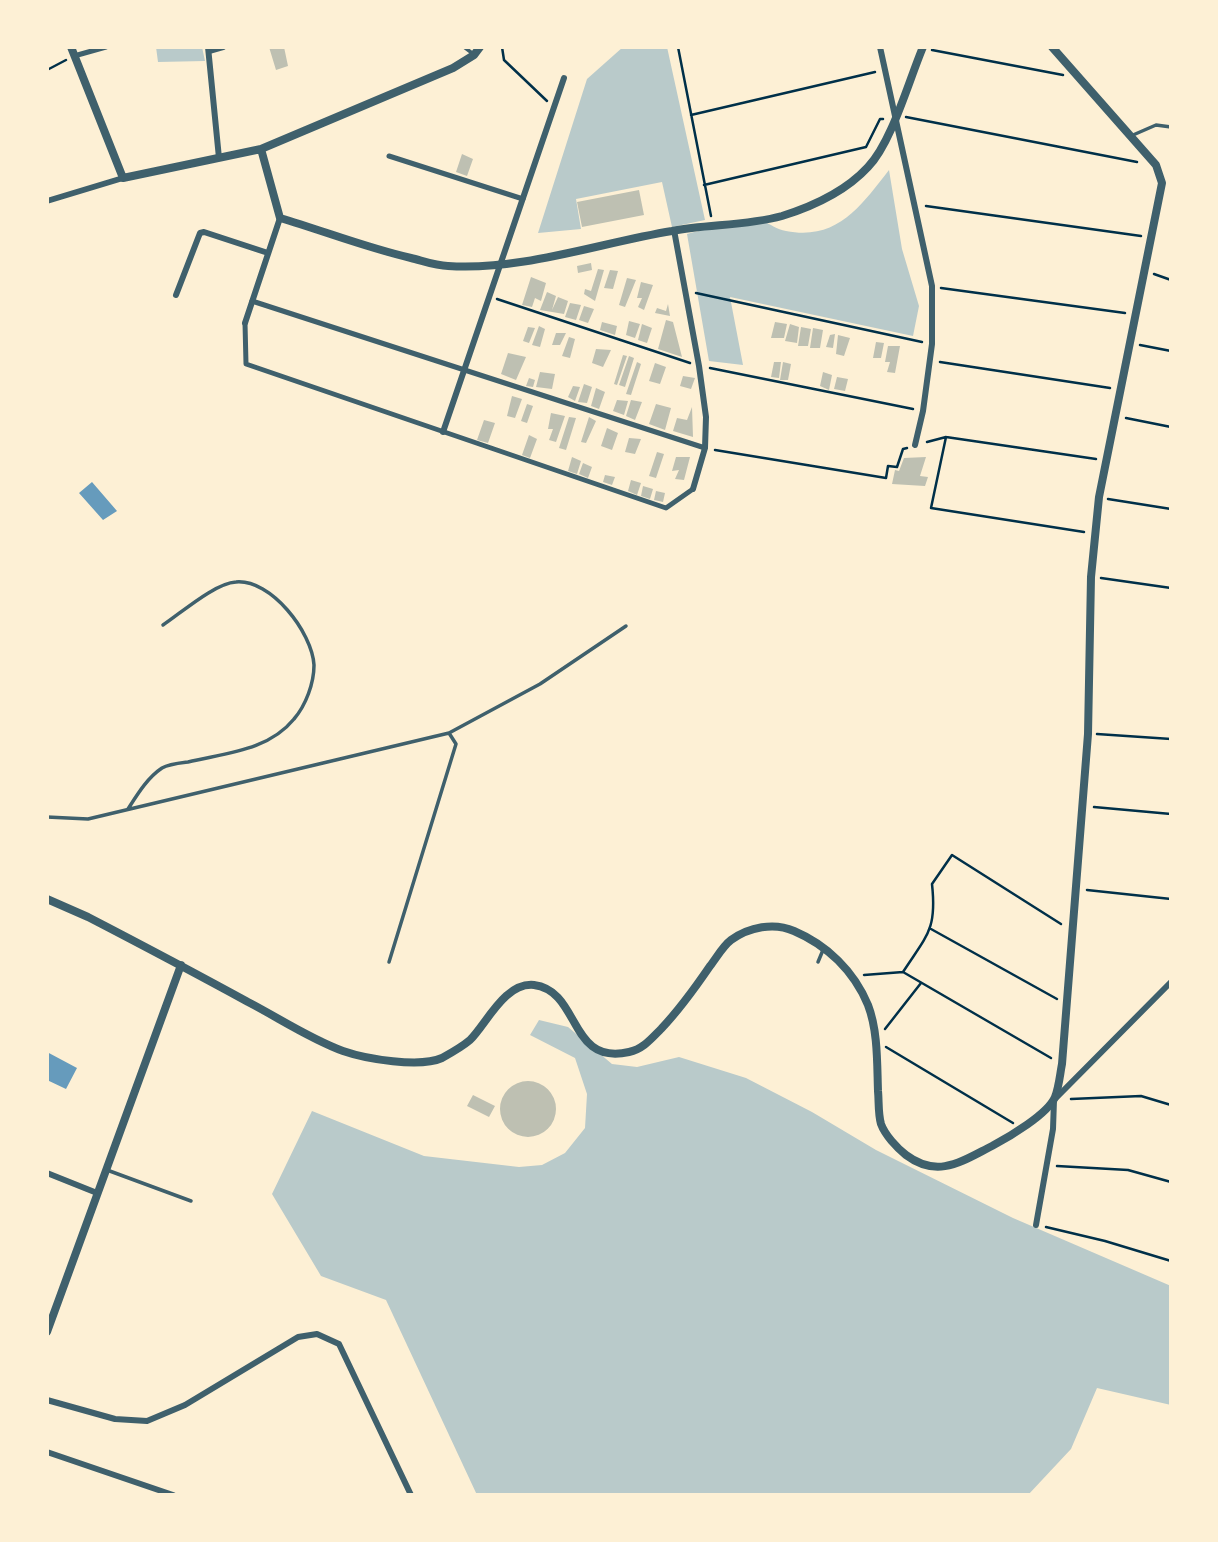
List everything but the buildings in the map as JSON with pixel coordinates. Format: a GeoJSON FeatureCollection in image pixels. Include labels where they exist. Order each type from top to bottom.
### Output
{"type":"FeatureCollection","features":[{"type":"Feature","properties":{"kind":"street"},"geometry":{"type":"LineString","coordinates":[[106,47],[73,51],[122,178]]}},
{"type":"Feature","properties":{"kind":"street"},"geometry":{"type":"LineString","coordinates":[[219,158],[208,49],[223,47]]}},
{"type":"Feature","properties":{"kind":"street"},"geometry":{"type":"LineString","coordinates":[[880,47],[933,286],[932,344],[915,445]]}},
{"type":"Feature","properties":{"kind":"street"},"geometry":{"type":"LineString","coordinates":[[1036,1225],[1053,1129],[1054,1100],[1062,1064],[1088,734],[1091,577],[1098,497],[1144,270],[1166,184],[1156,165],[1132,136],[1052,47]]}},
{"type":"Feature","properties":{"kind":"street"},"geometry":{"type":"LineString","coordinates":[[280,218],[400,256],[444,266],[473,267],[501,265],[674,230],[713,227],[779,216],[826,200],[869,167],[896,116],[923,48]]}},
{"type":"Feature","properties":{"kind":"street"},"geometry":{"type":"LineString","coordinates":[[47,201],[122,178],[261,149],[453,68],[477,51]]}},
{"type":"Feature","properties":{"kind":"street"},"geometry":{"type":"LineString","coordinates":[[443,432],[564,78]]}},
{"type":"Feature","properties":{"kind":"street"},"geometry":{"type":"LineString","coordinates":[[261,149],[280,218],[245,323],[246,364],[666,508],[693,489],[705,448],[706,417],[674,230]]}},
{"type":"Feature","properties":{"kind":"street"},"geometry":{"type":"LineString","coordinates":[[389,156],[523,198]]}},
{"type":"Feature","properties":{"kind":"street"},"geometry":{"type":"LineString","coordinates":[[176,295],[198,235],[204,232],[268,253]]}},
{"type":"Feature","properties":{"kind":"street"},"geometry":{"type":"LineString","coordinates":[[252,301],[705,448]]}},
{"type":"Feature","properties":{"kind":"street"},"geometry":{"type":"LineString","coordinates":[[47,899],[88,917],[345,1052],[412,1063],[439,1059],[468,1042],[507,995],[528,985],[537,985],[558,996],[578,1033],[590,1045],[616,1054],[632,1052],[646,1045],[674,1015],[728,942],[744,932],[760,927],[778,926],[793,930],[823,948],[854,976],[869,1007],[876,1041],[882,1125],[903,1152],[917,1162],[933,1167],[950,1166],[1022,1128],[1054,1100],[1171,982]]}},
{"type":"Feature","properties":{"kind":"street"},"geometry":{"type":"LineString","coordinates":[[47,1332],[181,965]]}},
{"type":"Feature","properties":{"kind":"street"},"geometry":{"type":"LineString","coordinates":[[47,1173],[97,1193]]}},
{"type":"Feature","properties":{"kind":"street"},"geometry":{"type":"LineString","coordinates":[[47,1399],[115,1419],[147,1421],[185,1405],[298,1337],[317,1334],[339,1344],[411,1495]]}},
{"type":"Feature","properties":{"kind":"street"},"geometry":{"type":"LineString","coordinates":[[47,1452],[173,1495]]}},
{"type":"Feature","properties":{"kind":"lane"},"geometry":{"type":"LineString","coordinates":[[464,47],[477,51]]}},
{"type":"Feature","properties":{"kind":"lane"},"geometry":{"type":"LineString","coordinates":[[1132,136],[1156,125],[1171,127]]}},
{"type":"Feature","properties":{"kind":"lane"},"geometry":{"type":"LineString","coordinates":[[128,809],[141,788],[163,767],[245,750],[272,740],[295,719],[311,689],[314,663],[304,633],[268,591],[255,584],[235,582],[220,587],[163,625]]}},
{"type":"Feature","properties":{"kind":"lane"},"geometry":{"type":"LineString","coordinates":[[47,817],[88,819],[449,733],[540,684],[626,626]]}},
{"type":"Feature","properties":{"kind":"lane"},"geometry":{"type":"LineString","coordinates":[[388,962],[456,744],[449,733]]}},
{"type":"Feature","properties":{"kind":"lane"},"geometry":{"type":"LineString","coordinates":[[818,962],[823,948]]}},
{"type":"Feature","properties":{"kind":"lane"},"geometry":{"type":"LineString","coordinates":[[106,1169],[191,1201]]}},
{"type":"Feature","properties":{"kind":"path"},"geometry":{"type":"LineString","coordinates":[[502,47],[504,60],[555,108]]}},
{"type":"Feature","properties":{"kind":"path"},"geometry":{"type":"LineString","coordinates":[[678,47],[713,227]]}},
{"type":"Feature","properties":{"kind":"path"},"geometry":{"type":"LineString","coordinates":[[923,48],[1080,79]]}},
{"type":"Feature","properties":{"kind":"path"},"geometry":{"type":"LineString","coordinates":[[47,70],[73,51]]}},
{"type":"Feature","properties":{"kind":"path"},"geometry":{"type":"LineString","coordinates":[[691,115],[885,69]]}},
{"type":"Feature","properties":{"kind":"path"},"geometry":{"type":"LineString","coordinates":[[705,185],[866,147],[880,119],[896,116],[1156,165]]}},
{"type":"Feature","properties":{"kind":"path"},"geometry":{"type":"LineString","coordinates":[[913,204],[1151,238]]}},
{"type":"Feature","properties":{"kind":"path"},"geometry":{"type":"LineString","coordinates":[[1144,270],[1171,280]]}},
{"type":"Feature","properties":{"kind":"path"},"geometry":{"type":"LineString","coordinates":[[933,286],[1135,315]]}},
{"type":"Feature","properties":{"kind":"path"},"geometry":{"type":"LineString","coordinates":[[685,290],[932,344]]}},
{"type":"Feature","properties":{"kind":"path"},"geometry":{"type":"LineString","coordinates":[[1130,343],[1171,351]]}},
{"type":"Feature","properties":{"kind":"path"},"geometry":{"type":"LineString","coordinates":[[930,360],[1120,390]]}},
{"type":"Feature","properties":{"kind":"path"},"geometry":{"type":"LineString","coordinates":[[1115,415],[1171,427]]}},
{"type":"Feature","properties":{"kind":"path"},"geometry":{"type":"LineString","coordinates":[[705,448],[886,478],[888,466],[897,467],[903,449],[946,437],[1106,461]]}},
{"type":"Feature","properties":{"kind":"path"},"geometry":{"type":"LineString","coordinates":[[946,437],[931,508],[1094,534]]}},
{"type":"Feature","properties":{"kind":"path"},"geometry":{"type":"LineString","coordinates":[[1098,497],[1171,509]]}},
{"type":"Feature","properties":{"kind":"path"},"geometry":{"type":"LineString","coordinates":[[1091,577],[1171,588]]}},
{"type":"Feature","properties":{"kind":"path"},"geometry":{"type":"LineString","coordinates":[[1088,734],[1171,739]]}},
{"type":"Feature","properties":{"kind":"path"},"geometry":{"type":"LineString","coordinates":[[1083,806],[1171,814]]}},
{"type":"Feature","properties":{"kind":"path"},"geometry":{"type":"LineString","coordinates":[[903,972],[931,929],[935,909],[932,884],[952,855],[1073,931]]}},
{"type":"Feature","properties":{"kind":"path"},"geometry":{"type":"LineString","coordinates":[[1076,889],[1171,898]]}},
{"type":"Feature","properties":{"kind":"path"},"geometry":{"type":"LineString","coordinates":[[931,929],[1067,1005]]}},
{"type":"Feature","properties":{"kind":"path"},"geometry":{"type":"LineString","coordinates":[[854,976],[903,972],[1062,1064]]}},
{"type":"Feature","properties":{"kind":"path"},"geometry":{"type":"LineString","coordinates":[[921,983],[876,1041],[1022,1128]]}},
{"type":"Feature","properties":{"kind":"path"},"geometry":{"type":"LineString","coordinates":[[1054,1100],[1141,1096],[1171,1105]]}},
{"type":"Feature","properties":{"kind":"path"},"geometry":{"type":"LineString","coordinates":[[1046,1165],[1128,1170],[1171,1182]]}},
{"type":"Feature","properties":{"kind":"path"},"geometry":{"type":"LineString","coordinates":[[1036,1225],[1105,1241],[1171,1261]]}},
{"type":"Feature","properties":{"kind":"shaded area"},"geometry":{"type":"Polygon","coordinates":[[[156,47],[202,47],[205,61],[158,62],[156,47]]]}},
{"type":"Feature","properties":{"kind":"shaded area"},"geometry":{"type":"Polygon","coordinates":[[[623,47],[667,47],[705,220],[672,227],[662,182],[576,199],[581,229],[538,233],[587,79],[623,47]]]}},
{"type":"Feature","properties":{"kind":"shaded area"},"geometry":{"type":"Polygon","coordinates":[[[889,170],[902,249],[919,306],[913,336],[730,297],[743,365],[709,361],[687,234],[746,221],[764,222],[786,231],[820,231],[834,226],[858,208],[889,170]]]}},
{"type":"Feature","properties":{"kind":"shaded area"},"geometry":{"type":"Polygon","coordinates":[[[539,1020],[568,1027],[612,1064],[637,1067],[679,1057],[746,1078],[812,1112],[876,1150],[1013,1218],[1171,1286],[1171,1405],[1097,1388],[1071,1449],[1028,1495],[477,1495],[386,1300],[321,1276],[272,1194],[312,1111],[424,1156],[519,1167],[542,1165],[565,1153],[585,1128],[587,1094],[575,1058],[530,1035],[539,1020]]]}},
{"type":"Feature","properties":{"kind":"water"},"geometry":{"type":"Polygon","coordinates":[[[92,482],[117,511],[103,520],[79,493],[92,482]]]}},
{"type":"Feature","properties":{"kind":"water"},"geometry":{"type":"Polygon","coordinates":[[[47,1052],[77,1068],[66,1089],[47,1080],[47,1052]]]}}]}
